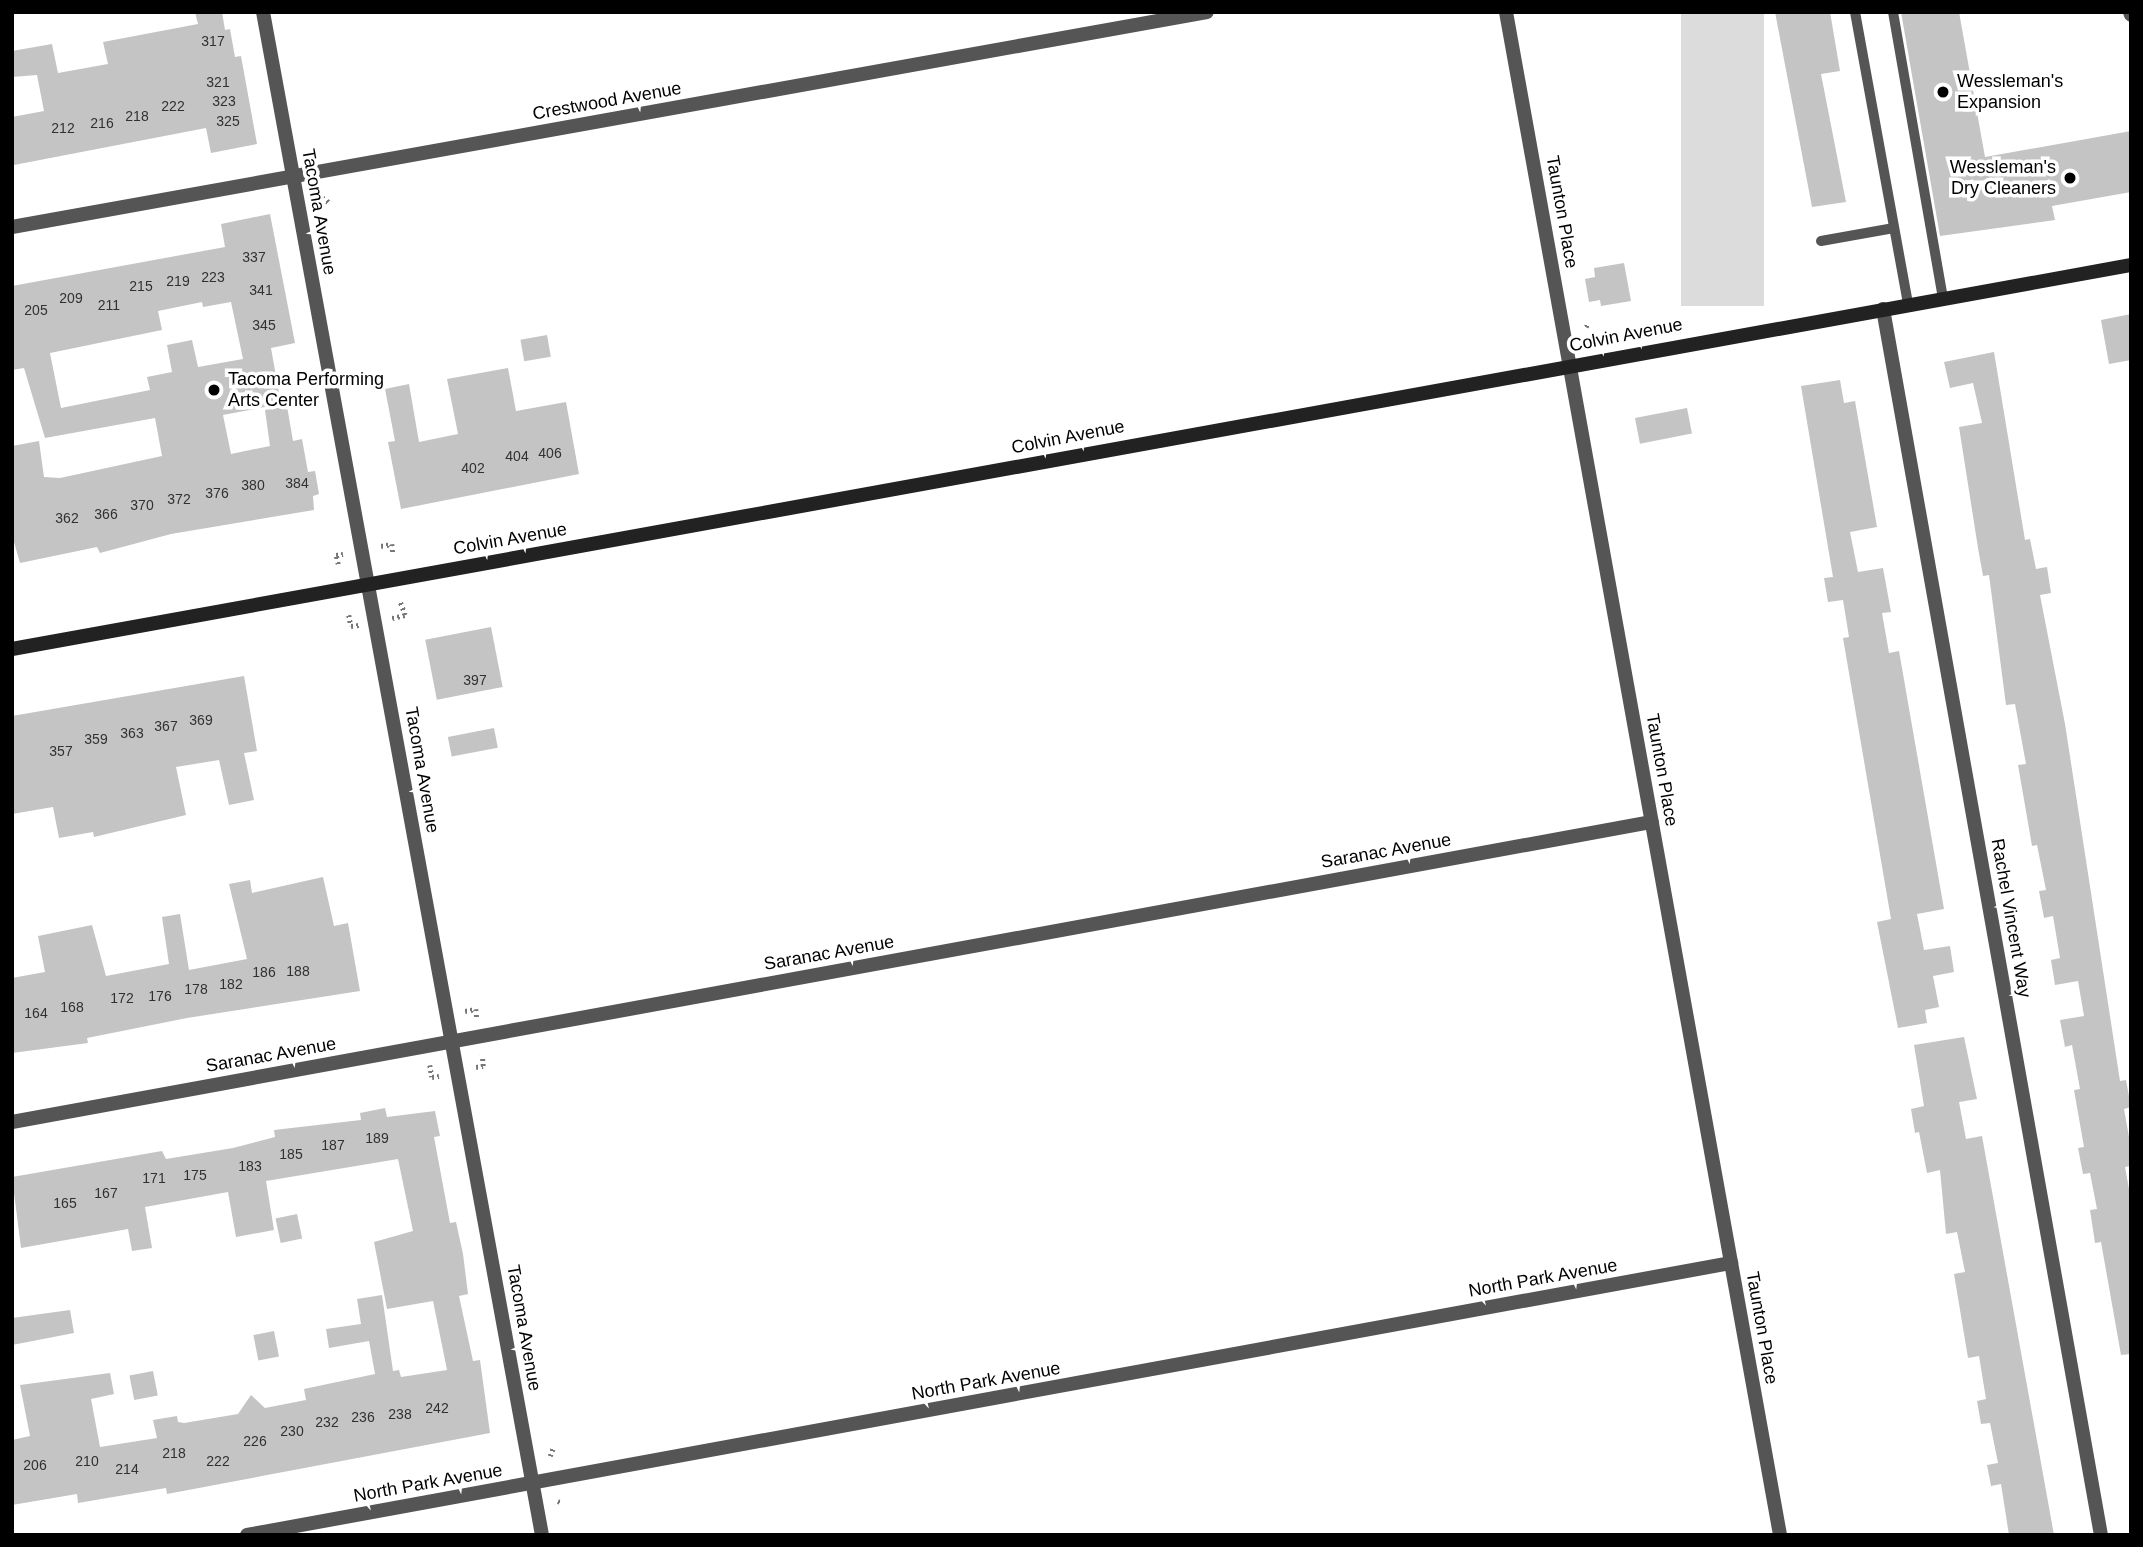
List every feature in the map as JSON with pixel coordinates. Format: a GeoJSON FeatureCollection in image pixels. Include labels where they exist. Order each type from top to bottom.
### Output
{"type":"FeatureCollection","features":[{"type":"Feature","properties":{"kind":"street","name":"Tacoma Avenue"},"geometry":{"type":"LineString","coordinates":[[263,12],[542,1535]]}},
{"type":"Feature","properties":{"kind":"street","name":"Crestwood Avenue"},"geometry":{"type":"LineString","coordinates":[[12,227],[1208,12]]}},
{"type":"Feature","properties":{"kind":"street","name":"Taunton Place"},"geometry":{"type":"LineString","coordinates":[[1506,12],[1780,1535]]}},
{"type":"Feature","properties":{"kind":"street","name":"Colvin Avenue"},"geometry":{"type":"LineString","coordinates":[[12,649],[2131,264]]}},
{"type":"Feature","properties":{"kind":"street","name":"Rachel Vincent Way"},"geometry":{"type":"LineString","coordinates":[[1883,309],[2101,1535]]}},
{"type":"Feature","properties":{"kind":"street","name":"Saranac Avenue"},"geometry":{"type":"LineString","coordinates":[[12,1122],[1652,822]]}},
{"type":"Feature","properties":{"kind":"street","name":"North Park Avenue"},"geometry":{"type":"LineString","coordinates":[[247,1535],[1731,1263]]}},
{"type":"Feature","properties":{"kind":"lane"},"geometry":{"type":"LineString","coordinates":[[1855,12],[1908,304]]}},
{"type":"Feature","properties":{"kind":"lane"},"geometry":{"type":"LineString","coordinates":[[1894,12],[1943,298]]}},
{"type":"Feature","properties":{"kind":"lane"},"geometry":{"type":"LineString","coordinates":[[1821,241],[1894,228]]}},
{"type":"Feature","properties":{"kind":"path"},"geometry":{"type":"LineString","coordinates":[[318,194],[330,203]]}},
{"type":"Feature","properties":{"kind":"path"},"geometry":{"type":"LineString","coordinates":[[380,546],[392,544],[393,555]]}},
{"type":"Feature","properties":{"kind":"path"},"geometry":{"type":"LineString","coordinates":[[336,555],[338,564]]}},
{"type":"Feature","properties":{"kind":"path"},"geometry":{"type":"LineString","coordinates":[[392,618],[405,615],[400,602]]}},
{"type":"Feature","properties":{"kind":"path"},"geometry":{"type":"LineString","coordinates":[[349,615],[351,626]]}},
{"type":"Feature","properties":{"kind":"path"},"geometry":{"type":"LineString","coordinates":[[465,1011],[476,1009],[477,1020]]}},
{"type":"Feature","properties":{"kind":"path"},"geometry":{"type":"LineString","coordinates":[[476,1067],[484,1066],[482,1055]]}},
{"type":"Feature","properties":{"kind":"path"},"geometry":{"type":"LineString","coordinates":[[430,1065],[432,1077]]}},
{"type":"Feature","properties":{"kind":"path"},"geometry":{"type":"LineString","coordinates":[[550,1456],[554,1448]]}},
{"type":"Feature","properties":{"kind":"shaded area"},"geometry":{"type":"Polygon","coordinates":[[[1681,12],[1764,12],[1764,306],[1681,306],[1681,12]]]}},
{"type":"Feature","properties":{"kind":"building"},"geometry":{"type":"Polygon","coordinates":[[[195,12],[222,12],[225,30],[230,29],[235,57],[241,56],[257,144],[211,153],[206,128],[14,165],[12,117],[44,111],[37,75],[12,77],[12,51],[52,44],[58,73],[108,64],[103,42],[198,24],[195,12]]]}},
{"type":"Feature","properties":{"kind":"building"},"geometry":{"type":"Polygon","coordinates":[[[1775,12],[1830,12],[1840,71],[1821,74],[1846,202],[1812,207],[1775,12]]]}},
{"type":"Feature","properties":{"kind":"building"},"geometry":{"type":"Polygon","coordinates":[[[1901,12],[1959,12],[1985,157],[2131,131],[2131,192],[2052,206],[2055,220],[1940,236],[1901,12]]]}},
{"type":"Feature","properties":{"kind":"building"},"geometry":{"type":"Polygon","coordinates":[[[270,214],[295,343],[271,348],[281,404],[223,415],[231,454],[270,446],[265,410],[287,406],[293,441],[302,439],[308,472],[315,471],[319,494],[313,496],[314,510],[171,534],[100,553],[97,547],[20,563],[12,535],[12,446],[39,441],[44,477],[60,478],[162,456],[155,418],[45,438],[24,368],[12,370],[12,286],[225,247],[221,224],[270,214]],[[202,302],[158,311],[162,330],[50,353],[61,408],[150,390],[147,377],[172,372],[167,345],[192,340],[198,367],[243,359],[231,302],[203,307],[202,302]]]}},
{"type":"Feature","properties":{"kind":"building"},"geometry":{"type":"Polygon","coordinates":[[[1624,263],[1631,301],[1601,306],[1600,300],[1589,302],[1585,279],[1595,277],[1594,268],[1624,263]]]}},
{"type":"Feature","properties":{"kind":"building"},"geometry":{"type":"Polygon","coordinates":[[[2131,314],[2131,360],[2109,364],[2101,320],[2131,314]]]}},
{"type":"Feature","properties":{"kind":"building"},"geometry":{"type":"Polygon","coordinates":[[[547,335],[551,357],[524,361],[520,340],[547,335]]]}},
{"type":"Feature","properties":{"kind":"building"},"geometry":{"type":"Polygon","coordinates":[[[1994,352],[2025,540],[2030,539],[2036,569],[2047,567],[2051,593],[2040,595],[2065,724],[2120,1081],[2126,1080],[2131,1107],[2124,1109],[2131,1148],[2131,1166],[2125,1167],[2131,1200],[2131,1354],[2121,1355],[2101,1242],[2095,1243],[2090,1210],[2097,1209],[2090,1173],[2083,1174],[2078,1148],[2084,1147],[2074,1090],[2080,1089],[2072,1045],[2065,1047],[2060,1020],[2084,1016],[2078,981],[2055,985],[2051,960],[2060,958],[2053,916],[2044,918],[2039,891],[2046,890],[2037,845],[2032,846],[2018,765],[2026,764],[2015,704],[2006,705],[1989,575],[1983,576],[1978,548],[1959,427],[1982,423],[1973,383],[1950,388],[1944,362],[1994,352]]]}},
{"type":"Feature","properties":{"kind":"building"},"geometry":{"type":"Polygon","coordinates":[[[508,368],[516,411],[566,402],[579,474],[401,509],[388,442],[395,441],[385,389],[409,384],[419,442],[458,434],[447,379],[508,368]]]}},
{"type":"Feature","properties":{"kind":"building"},"geometry":{"type":"Polygon","coordinates":[[[1840,380],[1844,403],[1855,401],[1877,527],[1850,532],[1858,572],[1883,568],[1891,612],[1882,613],[1889,653],[1899,651],[1944,909],[1917,914],[1924,950],[1950,946],[1954,972],[1933,976],[1939,1007],[1925,1010],[1927,1023],[1898,1028],[1877,922],[1891,919],[1843,638],[1849,637],[1843,600],[1828,602],[1824,578],[1833,577],[1801,386],[1840,380]]]}},
{"type":"Feature","properties":{"kind":"building"},"geometry":{"type":"Polygon","coordinates":[[[1687,408],[1692,434],[1640,444],[1635,418],[1687,408]]]}},
{"type":"Feature","properties":{"kind":"building"},"geometry":{"type":"Polygon","coordinates":[[[491,627],[503,687],[437,700],[425,640],[491,627]]]}},
{"type":"Feature","properties":{"kind":"building"},"geometry":{"type":"Polygon","coordinates":[[[244,676],[257,751],[244,753],[254,800],[229,805],[219,760],[176,767],[186,815],[94,837],[93,832],[59,838],[53,807],[12,814],[12,716],[244,676]]]}},
{"type":"Feature","properties":{"kind":"building"},"geometry":{"type":"Polygon","coordinates":[[[494,728],[498,748],[452,757],[448,737],[494,728]]]}},
{"type":"Feature","properties":{"kind":"building"},"geometry":{"type":"Polygon","coordinates":[[[323,877],[334,926],[348,923],[360,991],[187,1018],[87,1038],[88,1043],[12,1053],[12,978],[45,972],[38,936],[92,925],[106,976],[169,964],[162,917],[180,914],[189,970],[247,959],[229,884],[250,880],[252,893],[323,877]]]}},
{"type":"Feature","properties":{"kind":"building"},"geometry":{"type":"Polygon","coordinates":[[[1964,1037],[1977,1099],[1959,1102],[1966,1139],[1982,1136],[2054,1535],[2009,1535],[2001,1484],[1991,1486],[1987,1465],[1998,1463],[1990,1423],[1981,1424],[1977,1401],[1986,1399],[1979,1356],[1968,1358],[1954,1274],[1965,1272],[1957,1232],[1946,1234],[1940,1170],[1927,1173],[1919,1132],[1915,1133],[1911,1109],[1924,1106],[1914,1045],[1964,1037]]]}},
{"type":"Feature","properties":{"kind":"building"},"geometry":{"type":"Polygon","coordinates":[[[385,1108],[387,1117],[435,1111],[440,1136],[434,1137],[450,1223],[456,1222],[463,1254],[468,1294],[459,1296],[473,1361],[480,1360],[490,1433],[167,1494],[166,1488],[78,1503],[77,1494],[12,1505],[12,1440],[30,1436],[20,1385],[110,1373],[114,1394],[91,1399],[100,1447],[157,1438],[153,1420],[177,1416],[178,1422],[184,1423],[238,1414],[251,1395],[265,1408],[306,1400],[304,1389],[375,1374],[369,1341],[329,1348],[326,1329],[361,1324],[357,1299],[382,1295],[393,1371],[399,1370],[401,1377],[447,1370],[433,1301],[387,1309],[374,1242],[413,1231],[398,1159],[266,1181],[274,1230],[236,1237],[228,1192],[145,1207],[152,1248],[132,1251],[128,1229],[21,1248],[12,1177],[162,1151],[166,1159],[233,1148],[275,1137],[274,1130],[361,1120],[360,1113],[385,1108]]]}},
{"type":"Feature","properties":{"kind":"building"},"geometry":{"type":"Polygon","coordinates":[[[297,1214],[302,1238],[281,1243],[275,1219],[297,1214]]]}},
{"type":"Feature","properties":{"kind":"building"},"geometry":{"type":"Polygon","coordinates":[[[70,1310],[74,1333],[12,1345],[12,1318],[70,1310]]]}},
{"type":"Feature","properties":{"kind":"building"},"geometry":{"type":"Polygon","coordinates":[[[274,1331],[279,1357],[258,1361],[253,1335],[274,1331]]]}},
{"type":"Feature","properties":{"kind":"building"},"geometry":{"type":"Polygon","coordinates":[[[153,1371],[158,1396],[134,1400],[129,1376],[153,1371]]]}},
{"type":"Feature","properties":{"kind":"place","name":"Wessleman's Expansion"},"geometry":{"type":"Point","coordinates":[1943,92]}},
{"type":"Feature","properties":{"kind":"place","name":"Wessleman's Dry Cleaners"},"geometry":{"type":"Point","coordinates":[2070,178]}},
{"type":"Feature","properties":{"kind":"place","name":"Tacoma Performing Arts Center"},"geometry":{"type":"Point","coordinates":[214,390]}}]}
